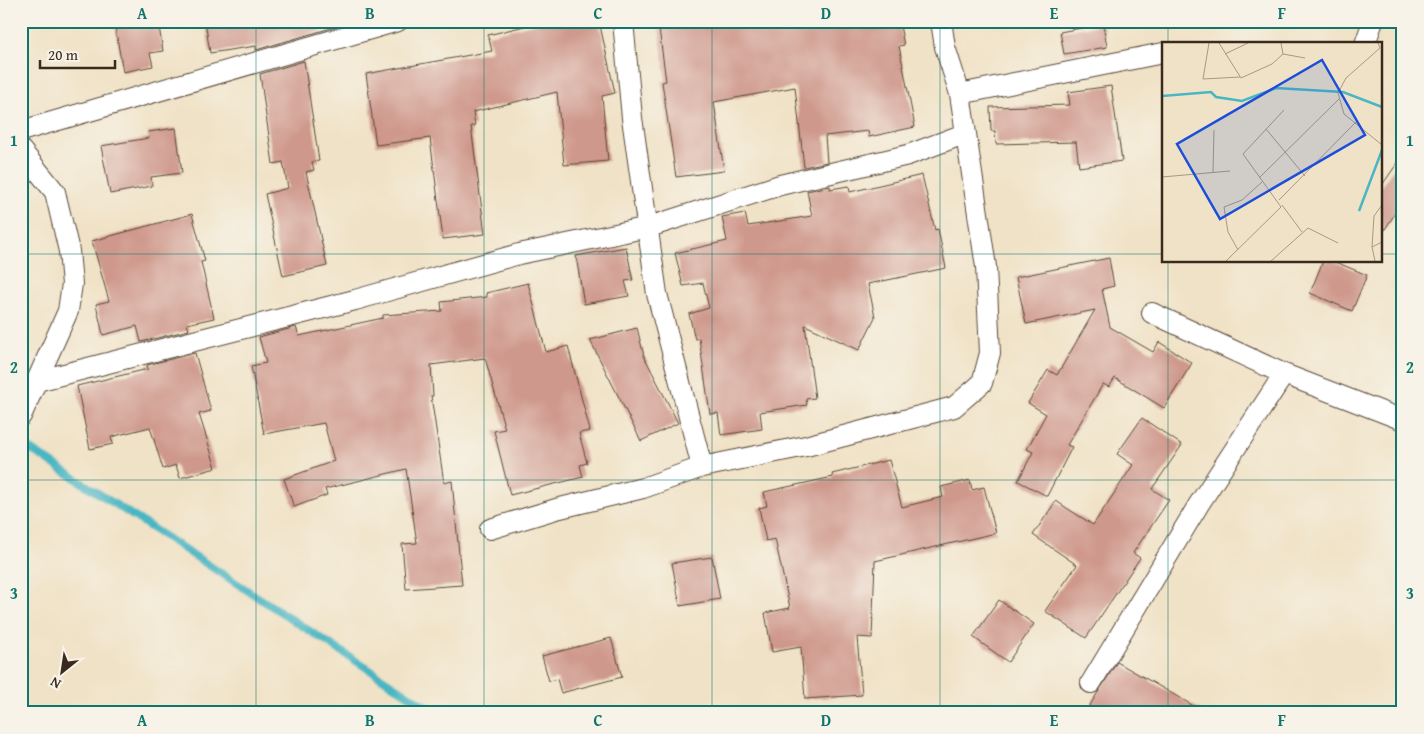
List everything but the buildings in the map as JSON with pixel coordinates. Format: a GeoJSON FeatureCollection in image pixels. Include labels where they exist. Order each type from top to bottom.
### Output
{"type":"FeatureCollection","features":[{"type":"Feature","properties":{"kind":"street"},"geometry":{"type":"LineString","coordinates":[[21,131],[398,21]]}},
{"type":"Feature","properties":{"kind":"street"},"geometry":{"type":"LineString","coordinates":[[623,21],[632,118],[649,227],[657,294],[702,467]]}},
{"type":"Feature","properties":{"kind":"street"},"geometry":{"type":"LineString","coordinates":[[490,529],[556,508],[643,488],[702,467],[806,446],[954,408],[982,383],[990,353],[986,267],[964,134],[960,94],[946,47],[941,21]]}},
{"type":"Feature","properties":{"kind":"street"},"geometry":{"type":"LineString","coordinates":[[1366,42],[1372,21]]}},
{"type":"Feature","properties":{"kind":"street"},"geometry":{"type":"LineString","coordinates":[[960,94],[1162,53]]}},
{"type":"Feature","properties":{"kind":"street"},"geometry":{"type":"LineString","coordinates":[[37,381],[355,300],[519,254],[649,227],[780,185],[908,155],[964,134]]}},
{"type":"Feature","properties":{"kind":"street"},"geometry":{"type":"LineString","coordinates":[[21,150],[55,192],[69,251],[72,284],[68,311],[21,416]]}},
{"type":"Feature","properties":{"kind":"street"},"geometry":{"type":"LineString","coordinates":[[1152,313],[1284,374],[1403,420]]}},
{"type":"Feature","properties":{"kind":"street"},"geometry":{"type":"LineString","coordinates":[[1091,683],[1199,504],[1284,374]]}},
{"type":"Feature","properties":{"kind":"waterway"},"geometry":{"type":"LineString","coordinates":[[21,443],[436,713]]}}]}
